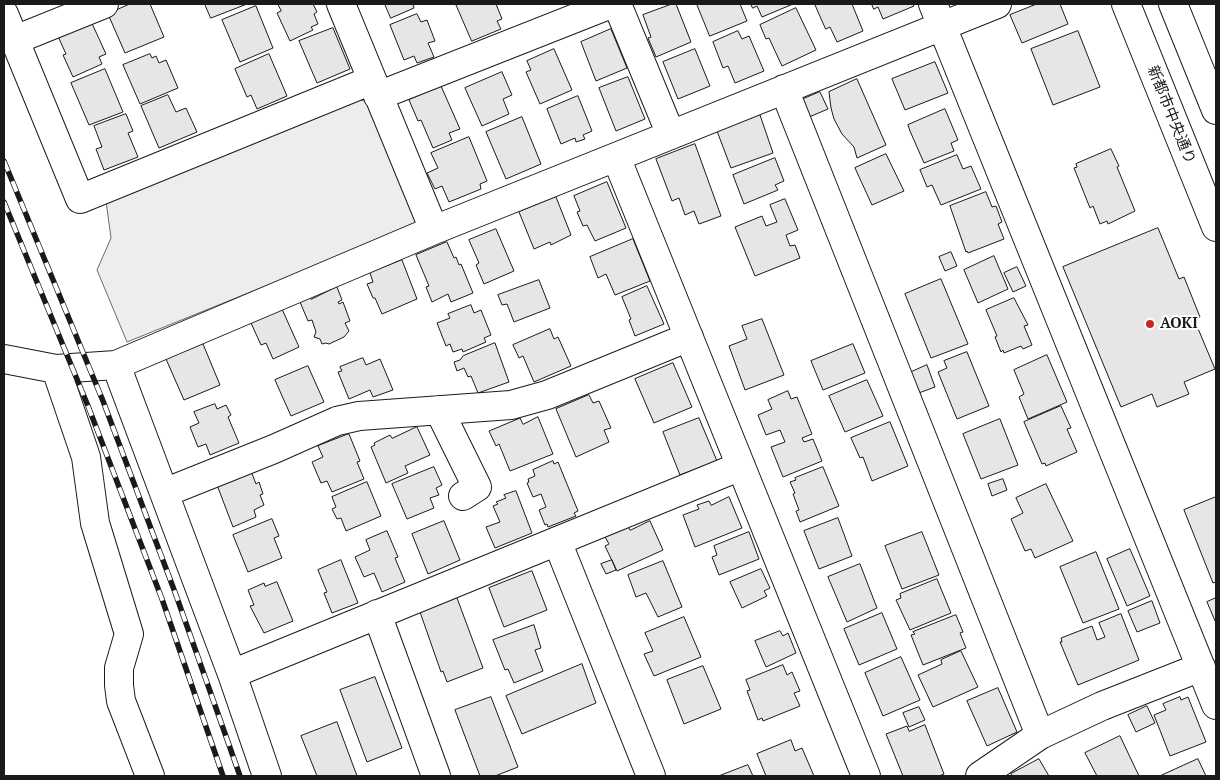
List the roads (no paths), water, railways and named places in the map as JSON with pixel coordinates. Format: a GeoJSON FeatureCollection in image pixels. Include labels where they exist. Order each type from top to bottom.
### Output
{"type":"FeatureCollection","features":[{"type":"Feature","properties":{"kind":"street"},"geometry":{"type":"LineString","coordinates":[[15,40],[104,4]]}},
{"type":"Feature","properties":{"kind":"street"},"geometry":{"type":"LineString","coordinates":[[341,4],[434,230]]}},
{"type":"Feature","properties":{"kind":"street"},"geometry":{"type":"LineString","coordinates":[[4,14],[80,199],[375,88],[611,4]]}},
{"type":"Feature","properties":{"kind":"street"},"geometry":{"type":"LineString","coordinates":[[617,4],[671,136]]}},
{"type":"Feature","properties":{"kind":"street"},"geometry":{"type":"LineString","coordinates":[[4,359],[56,369],[116,365],[434,230],[784,89],[937,15],[996,4]]}},
{"type":"Feature","properties":{"kind":"street","name":"新都市中央通り"},"geometry":{"type":"LineString","coordinates":[[1126,4],[1216,226]]}},
{"type":"Feature","properties":{"kind":"street"},"geometry":{"type":"LineString","coordinates":[[1174,4],[1216,110]]}},
{"type":"Feature","properties":{"kind":"street"},"geometry":{"type":"LineString","coordinates":[[937,15],[1216,705]]}},
{"type":"Feature","properties":{"kind":"street"},"geometry":{"type":"LineString","coordinates":[[784,89],[1040,735]]}},
{"type":"Feature","properties":{"kind":"street"},"geometry":{"type":"LineString","coordinates":[[616,157],[866,776]]}},
{"type":"Feature","properties":{"kind":"street"},"geometry":{"type":"LineString","coordinates":[[164,493],[274,449],[337,421],[359,416],[511,405],[547,396],[689,337]]}},
{"type":"Feature","properties":{"kind":"street"},"geometry":{"type":"LineString","coordinates":[[116,365],[232,674],[267,776]]}},
{"type":"Feature","properties":{"kind":"street"},"geometry":{"type":"LineString","coordinates":[[56,369],[86,457],[95,523],[129,634],[119,668],[121,701],[150,776]]}},
{"type":"Feature","properties":{"kind":"street"},"geometry":{"type":"LineString","coordinates":[[439,410],[477,488],[463,496]]}},
{"type":"Feature","properties":{"kind":"street"},"geometry":{"type":"LineString","coordinates":[[232,674],[741,466]]}},
{"type":"Feature","properties":{"kind":"street"},"geometry":{"type":"LineString","coordinates":[[558,541],[651,776]]}},
{"type":"Feature","properties":{"kind":"street"},"geometry":{"type":"LineString","coordinates":[[378,614],[436,776]]}},
{"type":"Feature","properties":{"kind":"street"},"geometry":{"type":"LineString","coordinates":[[980,776],[1040,735],[1102,706],[1201,667]]}},
{"type":"Feature","properties":{"kind":"railway"},"geometry":{"type":"LineString","coordinates":[[4,161],[103,401],[176,595],[240,776]]}},
{"type":"Feature","properties":{"kind":"railway"},"geometry":{"type":"LineString","coordinates":[[4,202],[88,406],[162,599],[223,776]]}},
{"type":"Feature","properties":{"kind":"place","name":"AOKI"},"geometry":{"type":"Point","coordinates":[1150,324]}}]}
